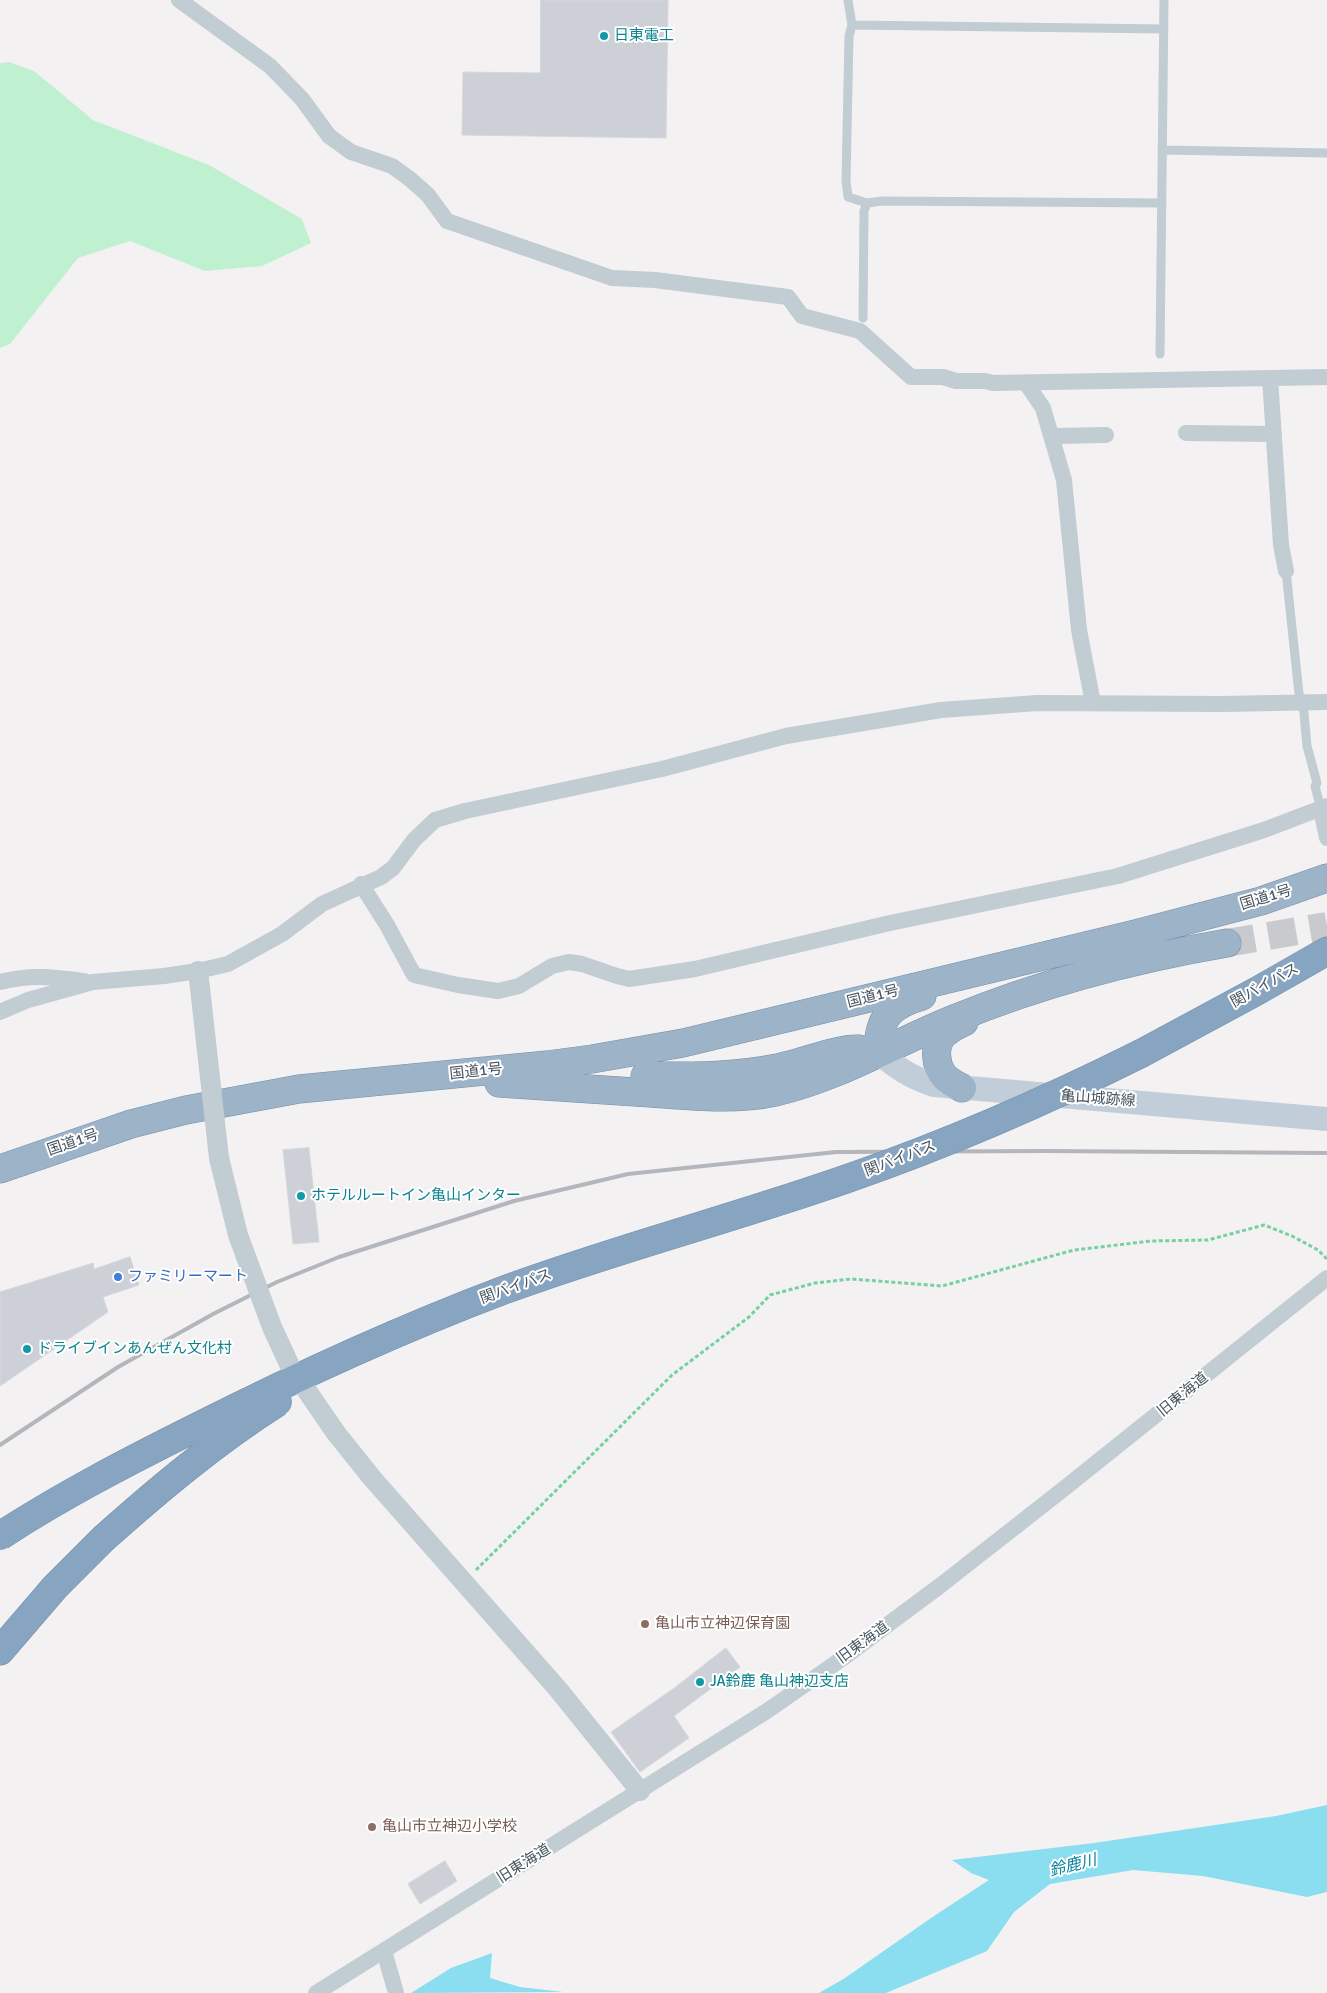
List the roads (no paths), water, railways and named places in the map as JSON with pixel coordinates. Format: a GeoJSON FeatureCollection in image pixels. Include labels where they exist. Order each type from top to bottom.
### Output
{"type":"FeatureCollection","features":[{"type":"Feature","properties":{"kind":"highway","name":"国道1号"},"geometry":{"type":"LineString","coordinates":[[0,1169],[131,1124],[186,1110],[299,1089],[412,1079],[592,1059],[683,1043],[1135,934],[1261,901],[1327,878]]}},
{"type":"Feature","properties":{"kind":"highway"},"geometry":{"type":"LineString","coordinates":[[488,1071],[550,1075],[692,1076],[775,1069],[856,1049],[878,1052],[880,1030],[897,1004],[1135,934]]}},
{"type":"Feature","properties":{"kind":"highway","name":"国道1号"},"geometry":{"type":"LineString","coordinates":[[412,1079],[469,1081],[700,1097],[747,1096],[774,1092],[802,1085],[841,1070],[987,1005],[1074,976],[1142,959],[1227,942]]}},
{"type":"Feature","properties":{"kind":"highway","name":"関バイパス"},"geometry":{"type":"LineString","coordinates":[[450,1311],[533,1280],[808,1192],[915,1154],[1002,1120],[1142,1053],[1327,951]]}},
{"type":"Feature","properties":{"kind":"highway"},"geometry":{"type":"LineString","coordinates":[[962,1088],[944,1076],[939,1067],[937,1046],[943,1036],[974,1017],[1074,976]]}},
{"type":"Feature","properties":{"kind":"highway"},"geometry":{"type":"LineString","coordinates":[[0,1536],[65,1496],[269,1390],[359,1348],[450,1311]]}},
{"type":"Feature","properties":{"kind":"highway"},"geometry":{"type":"LineString","coordinates":[[0,1651],[55,1587],[103,1539],[156,1492],[210,1449],[264,1411],[318,1378],[450,1311]]}},
{"type":"Feature","properties":{"kind":"main road","name":"亀山城跡線"},"geometry":{"type":"LineString","coordinates":[[878,1052],[898,1070],[915,1079],[934,1085],[1327,1119]]}},
{"type":"Feature","properties":{"kind":"street"},"geometry":{"type":"LineString","coordinates":[[179,0],[270,66],[302,99],[329,136],[351,152],[392,166],[428,195],[447,221],[612,278],[655,280],[788,297],[802,316],[860,330],[912,377],[943,377],[956,381],[985,381],[993,383],[1327,377]]}},
{"type":"Feature","properties":{"kind":"street"},"geometry":{"type":"LineString","coordinates":[[1270,378],[1281,545],[1286,571]]}},
{"type":"Feature","properties":{"kind":"street"},"geometry":{"type":"LineString","coordinates":[[1026,383],[1043,408],[1064,480],[1079,630],[1093,703]]}},
{"type":"Feature","properties":{"kind":"street"},"geometry":{"type":"LineString","coordinates":[[1186,433],[1274,434]]}},
{"type":"Feature","properties":{"kind":"street"},"geometry":{"type":"LineString","coordinates":[[1052,436],[1106,435]]}},
{"type":"Feature","properties":{"kind":"street"},"geometry":{"type":"LineString","coordinates":[[0,1012],[44,995],[92,982],[164,976],[228,964],[282,934],[322,904],[361,884],[381,877],[393,868],[414,840],[435,820],[466,810],[662,769],[786,736],[941,710],[1037,703],[1222,704],[1327,702]]}},
{"type":"Feature","properties":{"kind":"street"},"geometry":{"type":"LineString","coordinates":[[361,884],[387,925],[414,975],[458,985],[498,991],[520,986],[552,966],[569,962],[582,964],[629,979],[695,969],[890,923],[1118,876],[1323,811],[1327,838]]}},
{"type":"Feature","properties":{"kind":"street"},"geometry":{"type":"LineString","coordinates":[[198,971],[220,1158],[238,1235],[272,1327],[290,1366],[336,1434],[372,1478],[557,1688],[640,1792]]}},
{"type":"Feature","properties":{"kind":"street"},"geometry":{"type":"LineString","coordinates":[[0,982],[20,977],[45,976],[92,982]]}},
{"type":"Feature","properties":{"kind":"street","name":"旧東海道"},"geometry":{"type":"LineString","coordinates":[[316,1993],[640,1792],[767,1711],[843,1658],[941,1585],[1166,1409],[1327,1278]]}},
{"type":"Feature","properties":{"kind":"street"},"geometry":{"type":"LineString","coordinates":[[384,1951],[396,1993]]}},
{"type":"Feature","properties":{"kind":"lane"},"geometry":{"type":"LineString","coordinates":[[848,0],[852,25],[849,36],[846,181],[848,197],[867,203],[882,201],[1162,203]]}},
{"type":"Feature","properties":{"kind":"lane"},"geometry":{"type":"LineString","coordinates":[[1160,354],[1164,0]]}},
{"type":"Feature","properties":{"kind":"lane"},"geometry":{"type":"LineString","coordinates":[[852,25],[1164,29]]}},
{"type":"Feature","properties":{"kind":"lane"},"geometry":{"type":"LineString","coordinates":[[1162,150],[1327,153]]}},
{"type":"Feature","properties":{"kind":"lane"},"geometry":{"type":"LineString","coordinates":[[863,318],[864,211],[867,203]]}},
{"type":"Feature","properties":{"kind":"lane"},"geometry":{"type":"LineString","coordinates":[[1286,571],[1307,746],[1316,783],[1315,786],[1323,811]]}},
{"type":"Feature","properties":{"kind":"water","name":"鈴鹿川"},"geometry":{"type":"Polygon","coordinates":[[[1327,1805],[1327,1892],[1307,1897],[1203,1876],[1133,1870],[1050,1884],[1014,1912],[987,1951],[886,1993],[819,1993],[845,1978],[989,1880],[971,1873],[952,1860],[1094,1843],[1276,1816],[1327,1805]]]}},
{"type":"Feature","properties":{"kind":"water"},"geometry":{"type":"Polygon","coordinates":[[[492,1953],[490,1978],[520,1987],[563,1992],[411,1993],[451,1968],[492,1953]]]}},
{"type":"Feature","properties":{"kind":"tunnel"},"geometry":{"type":"LineString","coordinates":[[1227,943],[1327,926]]}},
{"type":"Feature","properties":{"kind":"railway"},"geometry":{"type":"LineString","coordinates":[[0,1445],[118,1367],[215,1313],[277,1282],[339,1257],[514,1201],[628,1174],[836,1152],[1327,1153]]}},
{"type":"Feature","properties":{"kind":"place","name":"日東電工"},"geometry":{"type":"Point","coordinates":[604,36]}},
{"type":"Feature","properties":{"kind":"place","name":"ホテルルートイン亀山インター"},"geometry":{"type":"Point","coordinates":[301,1196]}},
{"type":"Feature","properties":{"kind":"place","name":"ファミリーマート"},"geometry":{"type":"Point","coordinates":[118,1277]}},
{"type":"Feature","properties":{"kind":"place","name":"ドライブインあんぜん文化村"},"geometry":{"type":"Point","coordinates":[27,1349]}},
{"type":"Feature","properties":{"kind":"place","name":"亀山市立神辺保育園"},"geometry":{"type":"Point","coordinates":[645,1624]}},
{"type":"Feature","properties":{"kind":"place","name":"JA鈴鹿 亀山神辺支店"},"geometry":{"type":"Point","coordinates":[700,1682]}},
{"type":"Feature","properties":{"kind":"place","name":"亀山市立神辺小学校"},"geometry":{"type":"Point","coordinates":[372,1827]}}]}
